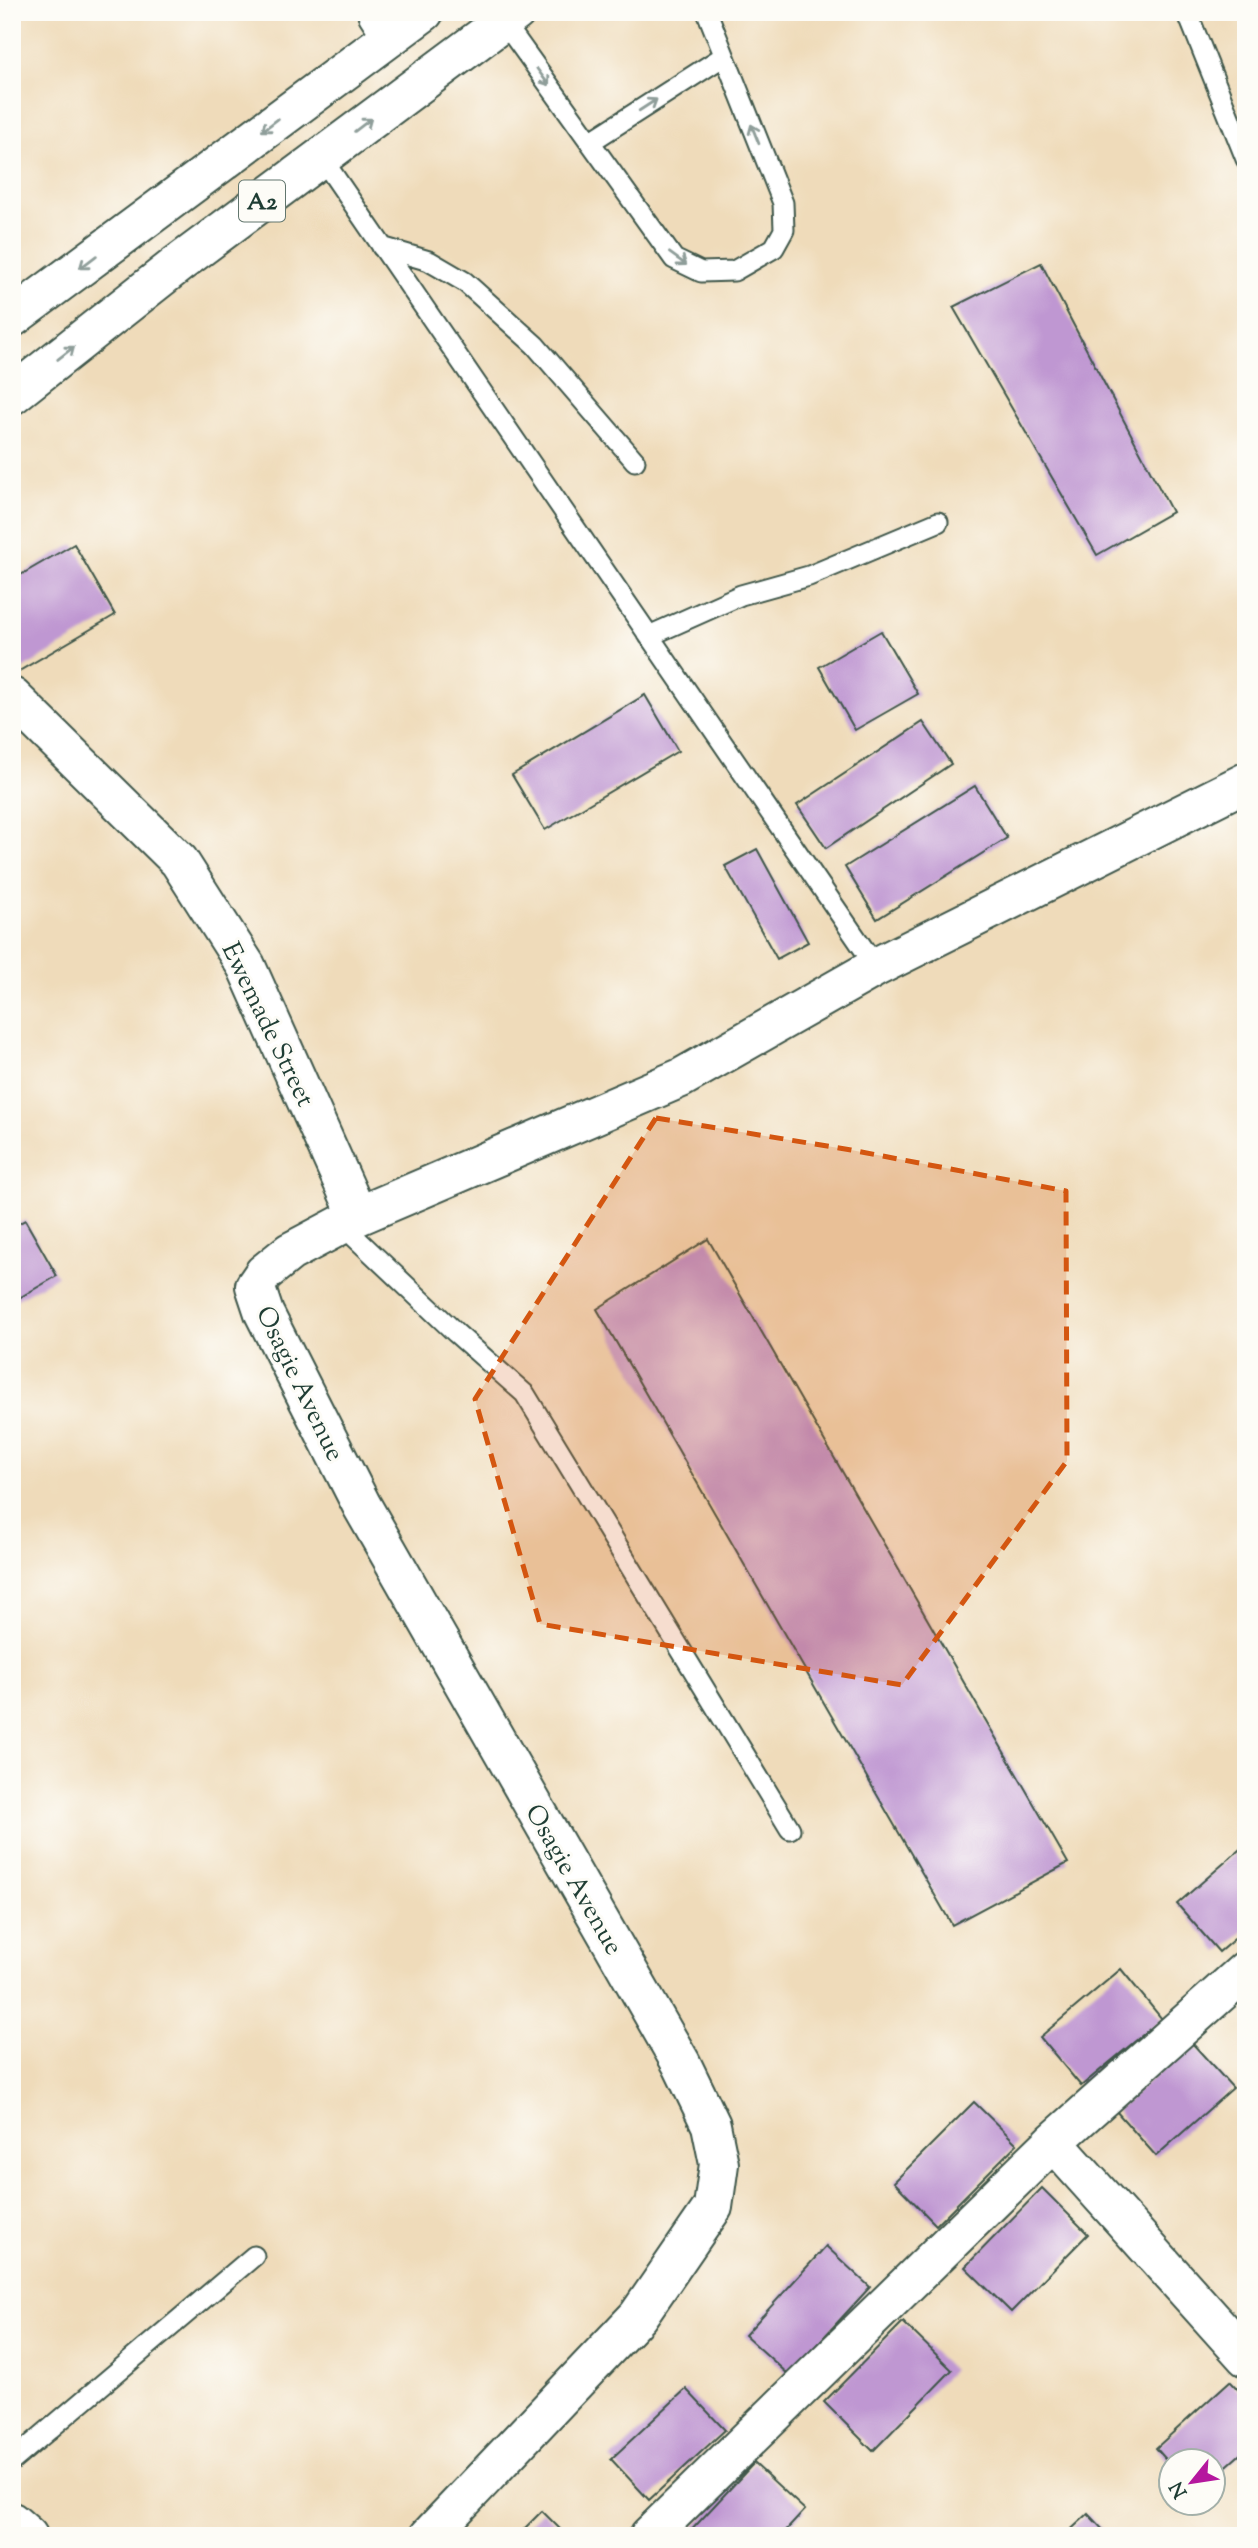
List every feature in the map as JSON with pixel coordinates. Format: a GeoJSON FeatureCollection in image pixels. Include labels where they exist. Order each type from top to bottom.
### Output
{"type":"FeatureCollection","features":[{"type":"Feature","properties":{"kind":"main road","name":"A2"},"geometry":{"type":"LineString","coordinates":[[12,318],[384,23],[424,12]]}},
{"type":"Feature","properties":{"kind":"main road","name":"A2"},"geometry":{"type":"LineString","coordinates":[[12,395],[178,264],[509,17]]}},
{"type":"Feature","properties":{"kind":"main road","name":"Ewemade Street"},"geometry":{"type":"LineString","coordinates":[[12,697],[179,861],[246,965],[350,1220]]}},
{"type":"Feature","properties":{"kind":"main road"},"geometry":{"type":"LineString","coordinates":[[350,1220],[681,1077],[876,967],[1246,782]]}},
{"type":"Feature","properties":{"kind":"main road","name":"Osagie Avenue"},"geometry":{"type":"LineString","coordinates":[[350,1220],[290,1252],[264,1273],[255,1286],[264,1314],[362,1506],[681,2063],[711,2125],[719,2164],[713,2207],[638,2316],[429,2536]]}},
{"type":"Feature","properties":{"kind":"main road"},"geometry":{"type":"LineString","coordinates":[[649,2536],[1053,2143],[1246,1970]]}},
{"type":"Feature","properties":{"kind":"main road"},"geometry":{"type":"LineString","coordinates":[[1053,2143],[1246,2357]]}},
{"type":"Feature","properties":{"kind":"main road"},"geometry":{"type":"LineString","coordinates":[[12,2522],[28,2536]]}},
{"type":"Feature","properties":{"kind":"lane"},"geometry":{"type":"LineString","coordinates":[[509,17],[590,142],[674,259],[701,272],[734,271],[774,248],[784,230],[783,203],[706,12]]}},
{"type":"Feature","properties":{"kind":"lane"},"geometry":{"type":"LineString","coordinates":[[1187,12],[1246,159]]}},
{"type":"Feature","properties":{"kind":"lane"},"geometry":{"type":"LineString","coordinates":[[590,142],[724,56]]}},
{"type":"Feature","properties":{"kind":"lane"},"geometry":{"type":"LineString","coordinates":[[321,157],[876,967]]}},
{"type":"Feature","properties":{"kind":"lane"},"geometry":{"type":"LineString","coordinates":[[382,247],[429,261],[466,282],[534,345],[635,461]]}},
{"type":"Feature","properties":{"kind":"lane"},"geometry":{"type":"LineString","coordinates":[[649,636],[741,595],[808,576],[938,522]]}},
{"type":"Feature","properties":{"kind":"lane"},"geometry":{"type":"LineString","coordinates":[[350,1220],[456,1333],[525,1394],[790,1829]]}},
{"type":"Feature","properties":{"kind":"lane"},"geometry":{"type":"LineString","coordinates":[[12,2462],[254,2256]]}},
{"type":"Feature","properties":{"kind":"highlighted area"},"geometry":{"type":"Polygon","coordinates":[[[656,1118],[851,1150],[1066,1191],[1067,1461],[902,1685],[540,1624],[475,1399],[656,1118]]]}},
{"type":"Feature","properties":{"kind":"building"},"geometry":{"type":"Polygon","coordinates":[[[1041,263],[1172,512],[1097,555],[953,307],[1041,263]]]}},
{"type":"Feature","properties":{"kind":"building"},"geometry":{"type":"Polygon","coordinates":[[[74,544],[115,615],[14,674],[12,580],[74,544]]]}},
{"type":"Feature","properties":{"kind":"building"},"geometry":{"type":"Polygon","coordinates":[[[881,631],[918,694],[855,730],[819,667],[881,631]]]}},
{"type":"Feature","properties":{"kind":"building"},"geometry":{"type":"Polygon","coordinates":[[[645,695],[678,751],[545,830],[512,775],[645,695]]]}},
{"type":"Feature","properties":{"kind":"building"},"geometry":{"type":"Polygon","coordinates":[[[923,722],[951,764],[826,848],[797,805],[923,722]]]}},
{"type":"Feature","properties":{"kind":"building"},"geometry":{"type":"Polygon","coordinates":[[[975,786],[1007,838],[877,919],[845,867],[975,786]]]}},
{"type":"Feature","properties":{"kind":"building"},"geometry":{"type":"Polygon","coordinates":[[[757,849],[808,942],[777,959],[725,866],[757,849]]]}},
{"type":"Feature","properties":{"kind":"building"},"geometry":{"type":"Polygon","coordinates":[[[25,1220],[57,1276],[12,1302],[12,1227],[25,1220]]]}},
{"type":"Feature","properties":{"kind":"building"},"geometry":{"type":"Polygon","coordinates":[[[708,1239],[1068,1863],[952,1925],[597,1309],[708,1239]]]}},
{"type":"Feature","properties":{"kind":"building"},"geometry":{"type":"Polygon","coordinates":[[[1246,1844],[1246,1929],[1219,1952],[1177,1904],[1246,1844]]]}},
{"type":"Feature","properties":{"kind":"building"},"geometry":{"type":"Polygon","coordinates":[[[1121,1969],[1162,2019],[1081,2086],[1040,2037],[1121,1969]]]}},
{"type":"Feature","properties":{"kind":"building"},"geometry":{"type":"Polygon","coordinates":[[[1192,2043],[1233,2088],[1156,2156],[1116,2111],[1192,2043]]]}},
{"type":"Feature","properties":{"kind":"building"},"geometry":{"type":"Polygon","coordinates":[[[974,2102],[1017,2144],[936,2225],[894,2182],[974,2102]]]}},
{"type":"Feature","properties":{"kind":"building"},"geometry":{"type":"Polygon","coordinates":[[[1042,2188],[1088,2234],[1011,2312],[965,2267],[1042,2188]]]}},
{"type":"Feature","properties":{"kind":"building"},"geometry":{"type":"Polygon","coordinates":[[[826,2246],[870,2287],[789,2375],[745,2335],[826,2246]]]}},
{"type":"Feature","properties":{"kind":"building"},"geometry":{"type":"Polygon","coordinates":[[[903,2322],[952,2370],[873,2451],[824,2402],[903,2322]]]}},
{"type":"Feature","properties":{"kind":"building"},"geometry":{"type":"Polygon","coordinates":[[[1230,2381],[1246,2398],[1246,2449],[1226,2467],[1226,2446],[1158,2446],[1230,2381]]]}},
{"type":"Feature","properties":{"kind":"building"},"geometry":{"type":"Polygon","coordinates":[[[686,2389],[725,2430],[649,2500],[611,2459],[686,2389]]]}},
{"type":"Feature","properties":{"kind":"building"},"geometry":{"type":"Polygon","coordinates":[[[754,2463],[805,2510],[781,2536],[686,2536],[754,2463]]]}},
{"type":"Feature","properties":{"kind":"building"},"geometry":{"type":"Polygon","coordinates":[[[542,2511],[567,2536],[517,2536],[542,2511]]]}},
{"type":"Feature","properties":{"kind":"building"},"geometry":{"type":"Polygon","coordinates":[[[1088,2514],[1109,2536],[1064,2536],[1088,2514]]]}}]}
